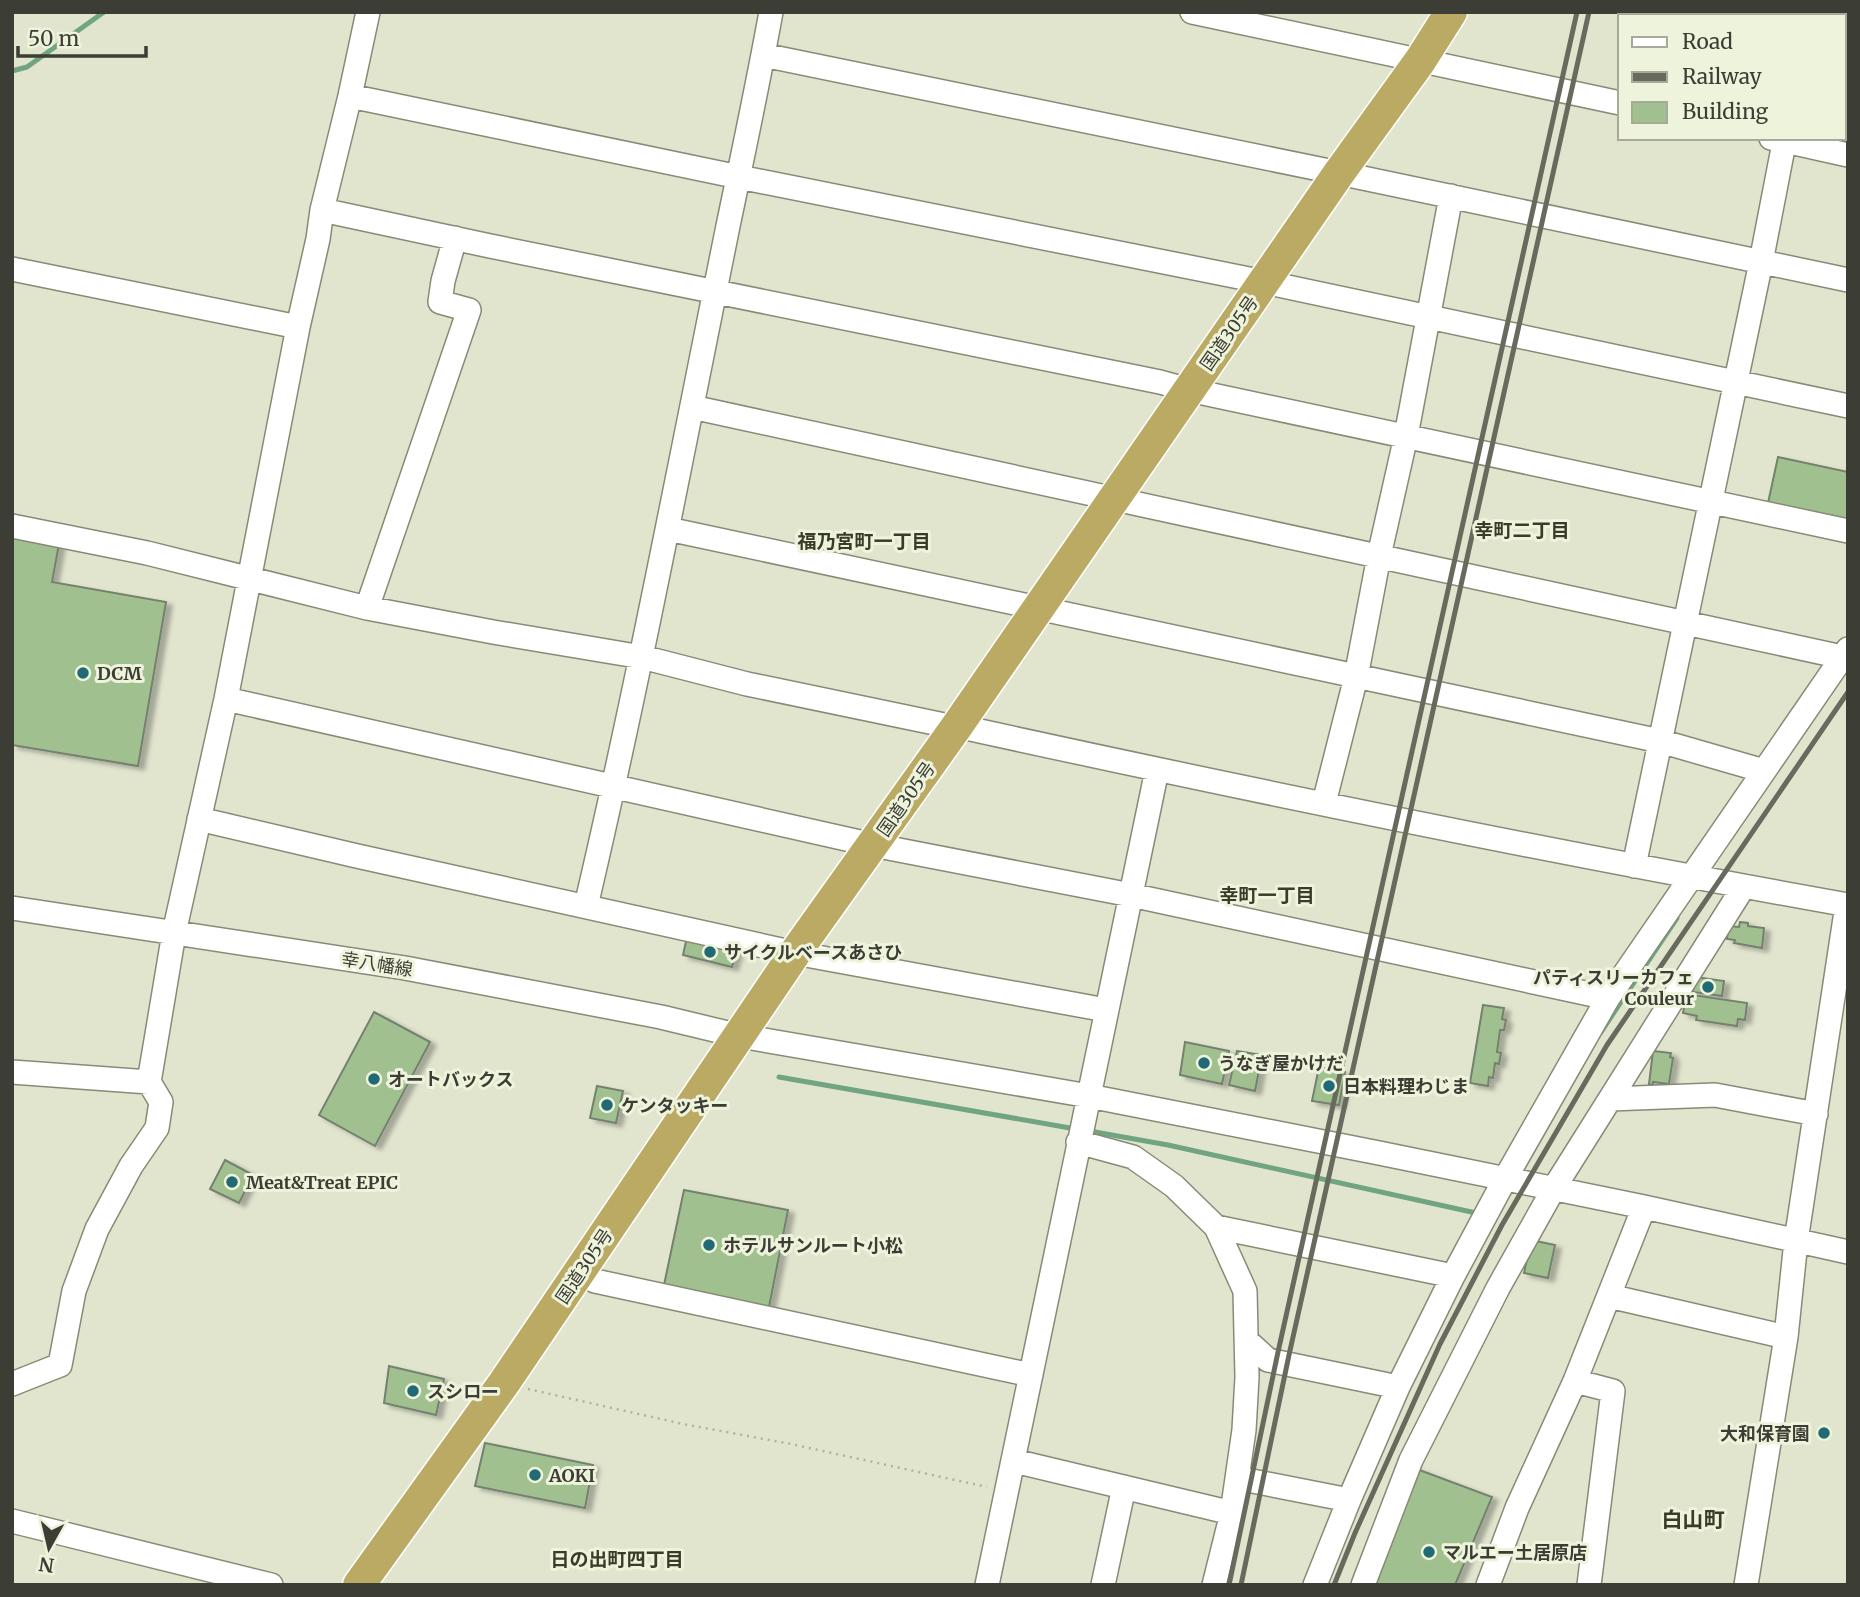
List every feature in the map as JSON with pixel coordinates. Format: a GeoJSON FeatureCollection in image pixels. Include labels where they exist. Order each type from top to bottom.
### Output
{"type":"FeatureCollection","features":[{"type":"Feature","properties":{"kind":"highway","name":"国道305号"},"geometry":{"type":"LineString","coordinates":[[359,1585],[504,1384],[794,953],[957,726],[1339,173],[1420,61],[1451,12]]}},
{"type":"Feature","properties":{"kind":"street"},"geometry":{"type":"LineString","coordinates":[[12,1384],[60,1366],[74,1291],[97,1229],[131,1166],[157,1128],[161,1102],[149,1083],[174,933],[226,698],[322,210],[368,12]]}},
{"type":"Feature","properties":{"kind":"street"},"geometry":{"type":"LineString","coordinates":[[586,906],[642,657],[771,12]]}},
{"type":"Feature","properties":{"kind":"street"},"geometry":{"type":"LineString","coordinates":[[1192,12],[1618,103]]}},
{"type":"Feature","properties":{"kind":"street"},"geometry":{"type":"LineString","coordinates":[[763,55],[1848,280]]}},
{"type":"Feature","properties":{"kind":"street"},"geometry":{"type":"LineString","coordinates":[[350,96],[1264,282],[1848,406]]}},
{"type":"Feature","properties":{"kind":"street"},"geometry":{"type":"LineString","coordinates":[[1634,866],[1761,261],[1780,140]]}},
{"type":"Feature","properties":{"kind":"street"},"geometry":{"type":"LineString","coordinates":[[1784,140],[1848,155]]}},
{"type":"Feature","properties":{"kind":"street"},"geometry":{"type":"LineString","coordinates":[[1324,803],[1356,677],[1406,436],[1451,196]]}},
{"type":"Feature","properties":{"kind":"street"},"geometry":{"type":"LineString","coordinates":[[322,210],[1160,382],[1848,531]]}},
{"type":"Feature","properties":{"kind":"street"},"geometry":{"type":"LineString","coordinates":[[367,608],[470,310],[440,302],[443,281],[456,238]]}},
{"type":"Feature","properties":{"kind":"street"},"geometry":{"type":"LineString","coordinates":[[12,269],[298,327]]}},
{"type":"Feature","properties":{"kind":"street"},"geometry":{"type":"LineString","coordinates":[[692,407],[1379,556],[1845,653],[1608,998],[1505,1179],[1398,1387],[1315,1585]]}},
{"type":"Feature","properties":{"kind":"street"},"geometry":{"type":"LineString","coordinates":[[12,526],[147,553],[367,608],[642,657],[747,684],[1157,770],[1634,866],[1848,905],[1796,1241],[1786,1337],[1746,1585]]}},
{"type":"Feature","properties":{"kind":"street"},"geometry":{"type":"LineString","coordinates":[[668,529],[1660,741],[1765,771]]}},
{"type":"Feature","properties":{"kind":"street"},"geometry":{"type":"LineString","coordinates":[[226,698],[873,845],[1131,895],[1608,998]]}},
{"type":"Feature","properties":{"kind":"street"},"geometry":{"type":"LineString","coordinates":[[987,1585],[1157,770]]}},
{"type":"Feature","properties":{"kind":"street"},"geometry":{"type":"LineString","coordinates":[[199,819],[794,953],[1106,1010]]}},
{"type":"Feature","properties":{"kind":"street"},"geometry":{"type":"LineString","coordinates":[[1363,1585],[1411,1460],[1498,1288],[1553,1188],[1744,886]]}},
{"type":"Feature","properties":{"kind":"street","name":"幸八幡線"},"geometry":{"type":"LineString","coordinates":[[12,908],[405,968],[661,1017],[740,1036],[1088,1096],[1553,1188],[1848,1252]]}},
{"type":"Feature","properties":{"kind":"street"},"geometry":{"type":"LineString","coordinates":[[12,1072],[149,1083]]}},
{"type":"Feature","properties":{"kind":"street"},"geometry":{"type":"LineString","coordinates":[[1610,1099],[1715,1095],[1816,1114]]}},
{"type":"Feature","properties":{"kind":"street"},"geometry":{"type":"LineString","coordinates":[[1078,1142],[1133,1157],[1174,1186],[1216,1227],[1245,1291],[1247,1341],[1244,1430],[1232,1513],[1214,1585]]}},
{"type":"Feature","properties":{"kind":"street"},"geometry":{"type":"LineString","coordinates":[[1488,1585],[1517,1508],[1575,1381],[1644,1207]]}},
{"type":"Feature","properties":{"kind":"street"},"geometry":{"type":"LineString","coordinates":[[1216,1227],[1453,1276]]}},
{"type":"Feature","properties":{"kind":"street"},"geometry":{"type":"LineString","coordinates":[[579,1273],[595,1281],[1031,1375]]}},
{"type":"Feature","properties":{"kind":"street"},"geometry":{"type":"LineString","coordinates":[[1609,1296],[1786,1337]]}},
{"type":"Feature","properties":{"kind":"street"},"geometry":{"type":"LineString","coordinates":[[1247,1341],[1268,1360],[1398,1387]]}},
{"type":"Feature","properties":{"kind":"street"},"geometry":{"type":"LineString","coordinates":[[1575,1381],[1613,1391],[1589,1585]]}},
{"type":"Feature","properties":{"kind":"street"},"geometry":{"type":"LineString","coordinates":[[1014,1461],[1232,1513]]}},
{"type":"Feature","properties":{"kind":"street"},"geometry":{"type":"LineString","coordinates":[[1237,1479],[1349,1500]]}},
{"type":"Feature","properties":{"kind":"street"},"geometry":{"type":"LineString","coordinates":[[1103,1585],[1124,1487]]}},
{"type":"Feature","properties":{"kind":"street"},"geometry":{"type":"LineString","coordinates":[[12,1521],[271,1585]]}},
{"type":"Feature","properties":{"kind":"path"},"geometry":{"type":"LineString","coordinates":[[504,1384],[683,1424],[791,1444],[1007,1493]]}},
{"type":"Feature","properties":{"kind":"building"},"geometry":{"type":"Polygon","coordinates":[[[1848,76],[1848,127],[1846,126],[1848,76]]]}},
{"type":"Feature","properties":{"kind":"building"},"geometry":{"type":"Polygon","coordinates":[[[1778,457],[1848,472],[1848,520],[1768,503],[1778,457]]]}},
{"type":"Feature","properties":{"kind":"building","name":"DCM"},"geometry":{"type":"Polygon","coordinates":[[[12,536],[59,544],[52,582],[166,602],[138,766],[12,745],[12,536]]]}},
{"type":"Feature","properties":{"kind":"building"},"geometry":{"type":"Polygon","coordinates":[[[1740,922],[1764,928],[1762,948],[1734,943],[1735,940],[1727,939],[1728,926],[1739,927],[1740,922]]]}},
{"type":"Feature","properties":{"kind":"building","name":"サイクルベースあさひ"},"geometry":{"type":"Polygon","coordinates":[[[687,937],[737,949],[732,967],[683,955],[687,937]]]}},
{"type":"Feature","properties":{"kind":"building","name":"パティスリーカフェ Couleur"},"geometry":{"type":"Polygon","coordinates":[[[1695,977],[1724,981],[1722,996],[1693,992],[1695,977]]]}},
{"type":"Feature","properties":{"kind":"building"},"geometry":{"type":"Polygon","coordinates":[[[1686,994],[1747,1003],[1745,1020],[1738,1019],[1737,1026],[1696,1020],[1697,1016],[1683,1013],[1686,994]]]}},
{"type":"Feature","properties":{"kind":"building"},"geometry":{"type":"Polygon","coordinates":[[[1483,1005],[1504,1008],[1502,1019],[1506,1020],[1504,1030],[1500,1030],[1497,1052],[1501,1053],[1499,1064],[1495,1063],[1493,1078],[1489,1077],[1488,1086],[1470,1083],[1483,1005]]]}},
{"type":"Feature","properties":{"kind":"building","name":"オートバックス"},"geometry":{"type":"Polygon","coordinates":[[[374,1012],[430,1042],[375,1146],[319,1115],[374,1012]]]}},
{"type":"Feature","properties":{"kind":"building","name":"うなぎ屋かけだ"},"geometry":{"type":"Polygon","coordinates":[[[1185,1042],[1229,1051],[1222,1084],[1180,1075],[1185,1042]]]}},
{"type":"Feature","properties":{"kind":"building"},"geometry":{"type":"Polygon","coordinates":[[[1237,1051],[1262,1055],[1255,1091],[1229,1085],[1237,1051]]]}},
{"type":"Feature","properties":{"kind":"building"},"geometry":{"type":"Polygon","coordinates":[[[1653,1051],[1671,1053],[1670,1057],[1673,1058],[1669,1084],[1649,1084],[1653,1051]]]}},
{"type":"Feature","properties":{"kind":"building","name":"日本料理わじま"},"geometry":{"type":"Polygon","coordinates":[[[1319,1067],[1345,1072],[1339,1105],[1312,1101],[1319,1067]]]}},
{"type":"Feature","properties":{"kind":"building","name":"ケンタッキー"},"geometry":{"type":"Polygon","coordinates":[[[597,1086],[623,1091],[616,1123],[590,1118],[597,1086]]]}},
{"type":"Feature","properties":{"kind":"building","name":"Meat&Treat EPIC"},"geometry":{"type":"Polygon","coordinates":[[[225,1160],[253,1175],[239,1203],[210,1189],[225,1160]]]}},
{"type":"Feature","properties":{"kind":"building"},"geometry":{"type":"Polygon","coordinates":[[[684,1190],[788,1210],[769,1307],[664,1285],[684,1190]]]}},
{"type":"Feature","properties":{"kind":"building"},"geometry":{"type":"Polygon","coordinates":[[[1531,1240],[1555,1245],[1548,1278],[1524,1273],[1531,1240]]]}},
{"type":"Feature","properties":{"kind":"building","name":"スシロー"},"geometry":{"type":"Polygon","coordinates":[[[389,1366],[444,1379],[436,1415],[384,1403],[389,1366]]]}},
{"type":"Feature","properties":{"kind":"building","name":"AOKI"},"geometry":{"type":"Polygon","coordinates":[[[485,1443],[593,1465],[585,1508],[475,1486],[485,1443]]]}},
{"type":"Feature","properties":{"kind":"building"},"geometry":{"type":"Polygon","coordinates":[[[1414,1468],[1492,1497],[1455,1585],[1366,1585],[1414,1468]]]}},
{"type":"Feature","properties":{"kind":"waterway"},"geometry":{"type":"LineString","coordinates":[[12,71],[27,67],[104,12]]}},
{"type":"Feature","properties":{"kind":"waterway"},"geometry":{"type":"LineString","coordinates":[[1601,1032],[1677,918]]}},
{"type":"Feature","properties":{"kind":"waterway"},"geometry":{"type":"LineString","coordinates":[[779,1077],[1070,1128]]}},
{"type":"Feature","properties":{"kind":"waterway"},"geometry":{"type":"LineString","coordinates":[[1095,1132],[1168,1145],[1476,1213]]}},
{"type":"Feature","properties":{"kind":"railway"},"geometry":{"type":"LineString","coordinates":[[1229,1585],[1278,1352],[1577,12]]}},
{"type":"Feature","properties":{"kind":"railway"},"geometry":{"type":"LineString","coordinates":[[1241,1585],[1289,1355],[1589,12]]}},
{"type":"Feature","properties":{"kind":"railway"},"geometry":{"type":"LineString","coordinates":[[1334,1585],[1440,1344],[1502,1225],[1607,1045],[1848,692]]}},
{"type":"Feature","properties":{"kind":"place","name":"DCM"},"geometry":{"type":"Point","coordinates":[83,673]}},
{"type":"Feature","properties":{"kind":"place","name":"サイクルベースあさひ"},"geometry":{"type":"Point","coordinates":[710,952]}},
{"type":"Feature","properties":{"kind":"place","name":"パティスリーカフェ Couleur"},"geometry":{"type":"Point","coordinates":[1708,987]}},
{"type":"Feature","properties":{"kind":"place","name":"うなぎ屋かけだ"},"geometry":{"type":"Point","coordinates":[1204,1063]}},
{"type":"Feature","properties":{"kind":"place","name":"オートバックス"},"geometry":{"type":"Point","coordinates":[374,1079]}},
{"type":"Feature","properties":{"kind":"place","name":"日本料理わじま"},"geometry":{"type":"Point","coordinates":[1329,1086]}},
{"type":"Feature","properties":{"kind":"place","name":"ケンタッキー"},"geometry":{"type":"Point","coordinates":[607,1105]}},
{"type":"Feature","properties":{"kind":"place","name":"Meat&Treat EPIC"},"geometry":{"type":"Point","coordinates":[232,1182]}},
{"type":"Feature","properties":{"kind":"place","name":"ホテルサンルート小松"},"geometry":{"type":"Point","coordinates":[709,1245]}},
{"type":"Feature","properties":{"kind":"place","name":"スシロー"},"geometry":{"type":"Point","coordinates":[413,1391]}},
{"type":"Feature","properties":{"kind":"place","name":"大和保育園"},"geometry":{"type":"Point","coordinates":[1824,1433]}},
{"type":"Feature","properties":{"kind":"place","name":"AOKI"},"geometry":{"type":"Point","coordinates":[535,1475]}},
{"type":"Feature","properties":{"kind":"place","name":"マルエー土居原店"},"geometry":{"type":"Point","coordinates":[1429,1552]}},
{"type":"Feature","properties":{"kind":"district","name":"幸町二丁目"},"geometry":{"type":"Point","coordinates":[1522,530]}},
{"type":"Feature","properties":{"kind":"district","name":"福乃宮町一丁目"},"geometry":{"type":"Point","coordinates":[864,541]}},
{"type":"Feature","properties":{"kind":"district","name":"幸町一丁目"},"geometry":{"type":"Point","coordinates":[1267,895]}},
{"type":"Feature","properties":{"kind":"district","name":"白山町"},"geometry":{"type":"Point","coordinates":[1693,1519]}},
{"type":"Feature","properties":{"kind":"district","name":"日の出町四丁目"},"geometry":{"type":"Point","coordinates":[617,1559]}}]}
